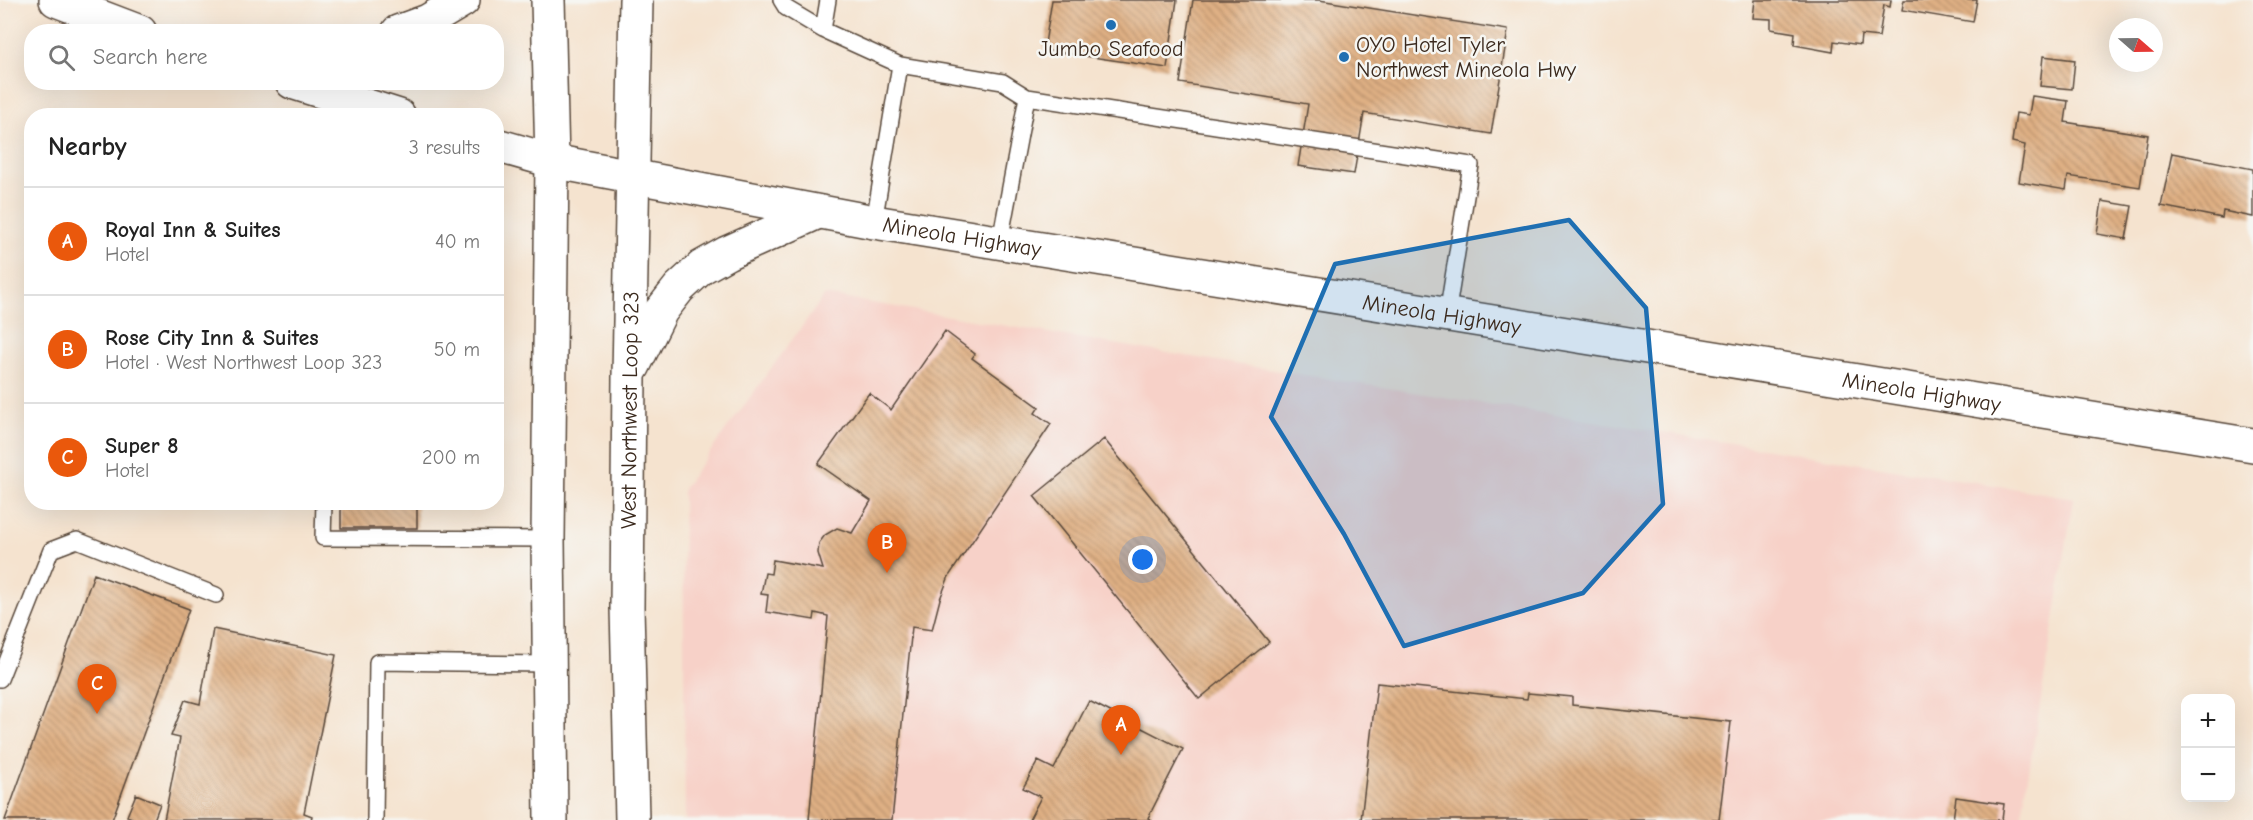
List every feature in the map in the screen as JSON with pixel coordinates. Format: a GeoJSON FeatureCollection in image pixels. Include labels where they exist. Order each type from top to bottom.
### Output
{"type":"FeatureCollection","features":[{"type":"Feature","properties":{"kind":"main road"},"geometry":{"type":"LineString","coordinates":[[420,24],[463,0]]}},
{"type":"Feature","properties":{"kind":"main road"},"geometry":{"type":"LineString","coordinates":[[548,0],[552,161],[548,539],[551,820]]}},
{"type":"Feature","properties":{"kind":"main road","name":"West Northwest Loop 323"},"geometry":{"type":"LineString","coordinates":[[632,820],[627,607],[636,0]]}},
{"type":"Feature","properties":{"kind":"main road"},"geometry":{"type":"LineString","coordinates":[[65,2],[120,24]]}},
{"type":"Feature","properties":{"kind":"main road"},"geometry":{"type":"LineString","coordinates":[[307,90],[336,106]]}},
{"type":"Feature","properties":{"kind":"main road","name":"Mineola Highway"},"geometry":{"type":"LineString","coordinates":[[504,147],[552,161],[633,178],[874,222],[2253,445]]}},
{"type":"Feature","properties":{"kind":"main road"},"geometry":{"type":"LineString","coordinates":[[629,376],[661,311],[679,288],[702,267],[727,253],[818,212]]}},
{"type":"Feature","properties":{"kind":"lane"},"geometry":{"type":"LineString","coordinates":[[782,0],[786,8],[823,30],[900,64],[1003,82],[1028,97],[1471,165],[1447,315]]}},
{"type":"Feature","properties":{"kind":"lane"},"geometry":{"type":"LineString","coordinates":[[823,30],[828,0]]}},
{"type":"Feature","properties":{"kind":"lane"},"geometry":{"type":"LineString","coordinates":[[874,222],[900,64]]}},
{"type":"Feature","properties":{"kind":"lane"},"geometry":{"type":"LineString","coordinates":[[1000,241],[1028,97]]}},
{"type":"Feature","properties":{"kind":"lane"},"geometry":{"type":"LineString","coordinates":[[324,510],[323,538],[548,539]]}},
{"type":"Feature","properties":{"kind":"lane"},"geometry":{"type":"LineString","coordinates":[[0,679],[51,550],[77,540],[216,595]]}},
{"type":"Feature","properties":{"kind":"lane"},"geometry":{"type":"LineString","coordinates":[[375,820],[377,662],[549,664]]}},
{"type":"Feature","properties":{"kind":"highlighted area"},"geometry":{"type":"Polygon","coordinates":[[[1569,220],[1646,308],[1663,504],[1583,593],[1404,646],[1344,534],[1271,417],[1335,264],[1569,220]]]}},
{"type":"Feature","properties":{"kind":"shaded area"},"geometry":{"type":"Polygon","coordinates":[[[825,295],[1161,352],[2074,498],[2021,820],[685,820],[683,489],[825,295]]]}},
{"type":"Feature","properties":{"kind":"building","name":"Jumbo Seafood"},"geometry":{"type":"Polygon","coordinates":[[[1052,0],[1177,0],[1167,68],[1044,50],[1052,0]]]}},
{"type":"Feature","properties":{"kind":"building","name":"OYO Hotel Tyler Northwest Mineola Hwy"},"geometry":{"type":"Polygon","coordinates":[[[1193,0],[1319,0],[1508,30],[1491,134],[1364,113],[1354,174],[1298,166],[1308,104],[1180,83],[1193,0]]]}},
{"type":"Feature","properties":{"kind":"building"},"geometry":{"type":"Polygon","coordinates":[[[1755,0],[1891,0],[1890,7],[1884,5],[1879,37],[1861,35],[1860,45],[1834,41],[1833,52],[1794,45],[1795,33],[1771,29],[1771,19],[1753,18],[1755,0]]]}},
{"type":"Feature","properties":{"kind":"building"},"geometry":{"type":"Polygon","coordinates":[[[1904,0],[1977,0],[1973,22],[1902,10],[1904,0]]]}},
{"type":"Feature","properties":{"kind":"building"},"geometry":{"type":"Polygon","coordinates":[[[2043,56],[2075,60],[2072,89],[2040,86],[2043,56]]]}},
{"type":"Feature","properties":{"kind":"building"},"geometry":{"type":"Polygon","coordinates":[[[2032,96],[2068,101],[2065,122],[2148,135],[2140,187],[2068,176],[2066,190],[2019,182],[2025,145],[2012,142],[2016,113],[2029,115],[2032,96]]]}},
{"type":"Feature","properties":{"kind":"building"},"geometry":{"type":"Polygon","coordinates":[[[2172,153],[2253,169],[2253,217],[2223,211],[2222,218],[2161,206],[2172,153]]]}},
{"type":"Feature","properties":{"kind":"building"},"geometry":{"type":"Polygon","coordinates":[[[2102,201],[2132,206],[2126,239],[2097,234],[2102,201]]]}},
{"type":"Feature","properties":{"kind":"building"},"geometry":{"type":"Polygon","coordinates":[[[945,331],[975,354],[972,358],[1039,407],[1035,413],[1051,424],[949,576],[932,630],[912,627],[892,820],[809,820],[828,616],[815,613],[814,620],[766,612],[768,595],[761,594],[765,573],[771,574],[773,560],[823,569],[818,553],[819,543],[825,535],[837,528],[852,533],[871,501],[818,464],[869,393],[891,410],[945,331]]]}},
{"type":"Feature","properties":{"kind":"building"},"geometry":{"type":"Polygon","coordinates":[[[1104,439],[1269,642],[1199,699],[1034,496],[1104,439]]]}},
{"type":"Feature","properties":{"kind":"building"},"geometry":{"type":"Polygon","coordinates":[[[341,510],[417,510],[417,528],[341,528],[341,510]]]}},
{"type":"Feature","properties":{"kind":"building"},"geometry":{"type":"Polygon","coordinates":[[[94,574],[189,609],[112,820],[5,820],[94,574]]]}},
{"type":"Feature","properties":{"kind":"building"},"geometry":{"type":"Polygon","coordinates":[[[213,629],[336,655],[304,813],[312,816],[311,820],[164,820],[180,738],[171,736],[185,700],[200,704],[213,629]]]}},
{"type":"Feature","properties":{"kind":"building"},"geometry":{"type":"Polygon","coordinates":[[[1377,683],[1527,699],[1528,693],[1572,697],[1572,705],[1731,722],[1719,820],[1361,820],[1377,683]]]}},
{"type":"Feature","properties":{"kind":"building"},"geometry":{"type":"Polygon","coordinates":[[[1089,701],[1183,749],[1148,818],[1152,820],[1029,820],[1041,797],[1023,788],[1038,761],[1054,769],[1089,701]]]}},
{"type":"Feature","properties":{"kind":"building"},"geometry":{"type":"Polygon","coordinates":[[[136,794],[160,804],[154,820],[136,820],[127,816],[136,794]]]}},
{"type":"Feature","properties":{"kind":"building"},"geometry":{"type":"Polygon","coordinates":[[[1956,797],[2004,804],[2002,820],[1953,820],[1956,797]]]}},
{"type":"Feature","properties":{"kind":"place","name":"Jumbo Seafood"},"geometry":{"type":"Point","coordinates":[1111,25]}},
{"type":"Feature","properties":{"kind":"place","name":"OYO Hotel Tyler Northwest Mineola Hwy"},"geometry":{"type":"Point","coordinates":[1344,57]}},
{"type":"Feature","properties":{"kind":"place","name":"Rose City Inn & Suites"},"geometry":{"type":"Point","coordinates":[887,573]}},
{"type":"Feature","properties":{"kind":"place","name":"Super 8"},"geometry":{"type":"Point","coordinates":[97,714]}},
{"type":"Feature","properties":{"kind":"place","name":"Royal Inn & Suites"},"geometry":{"type":"Point","coordinates":[1121,755]}}]}
